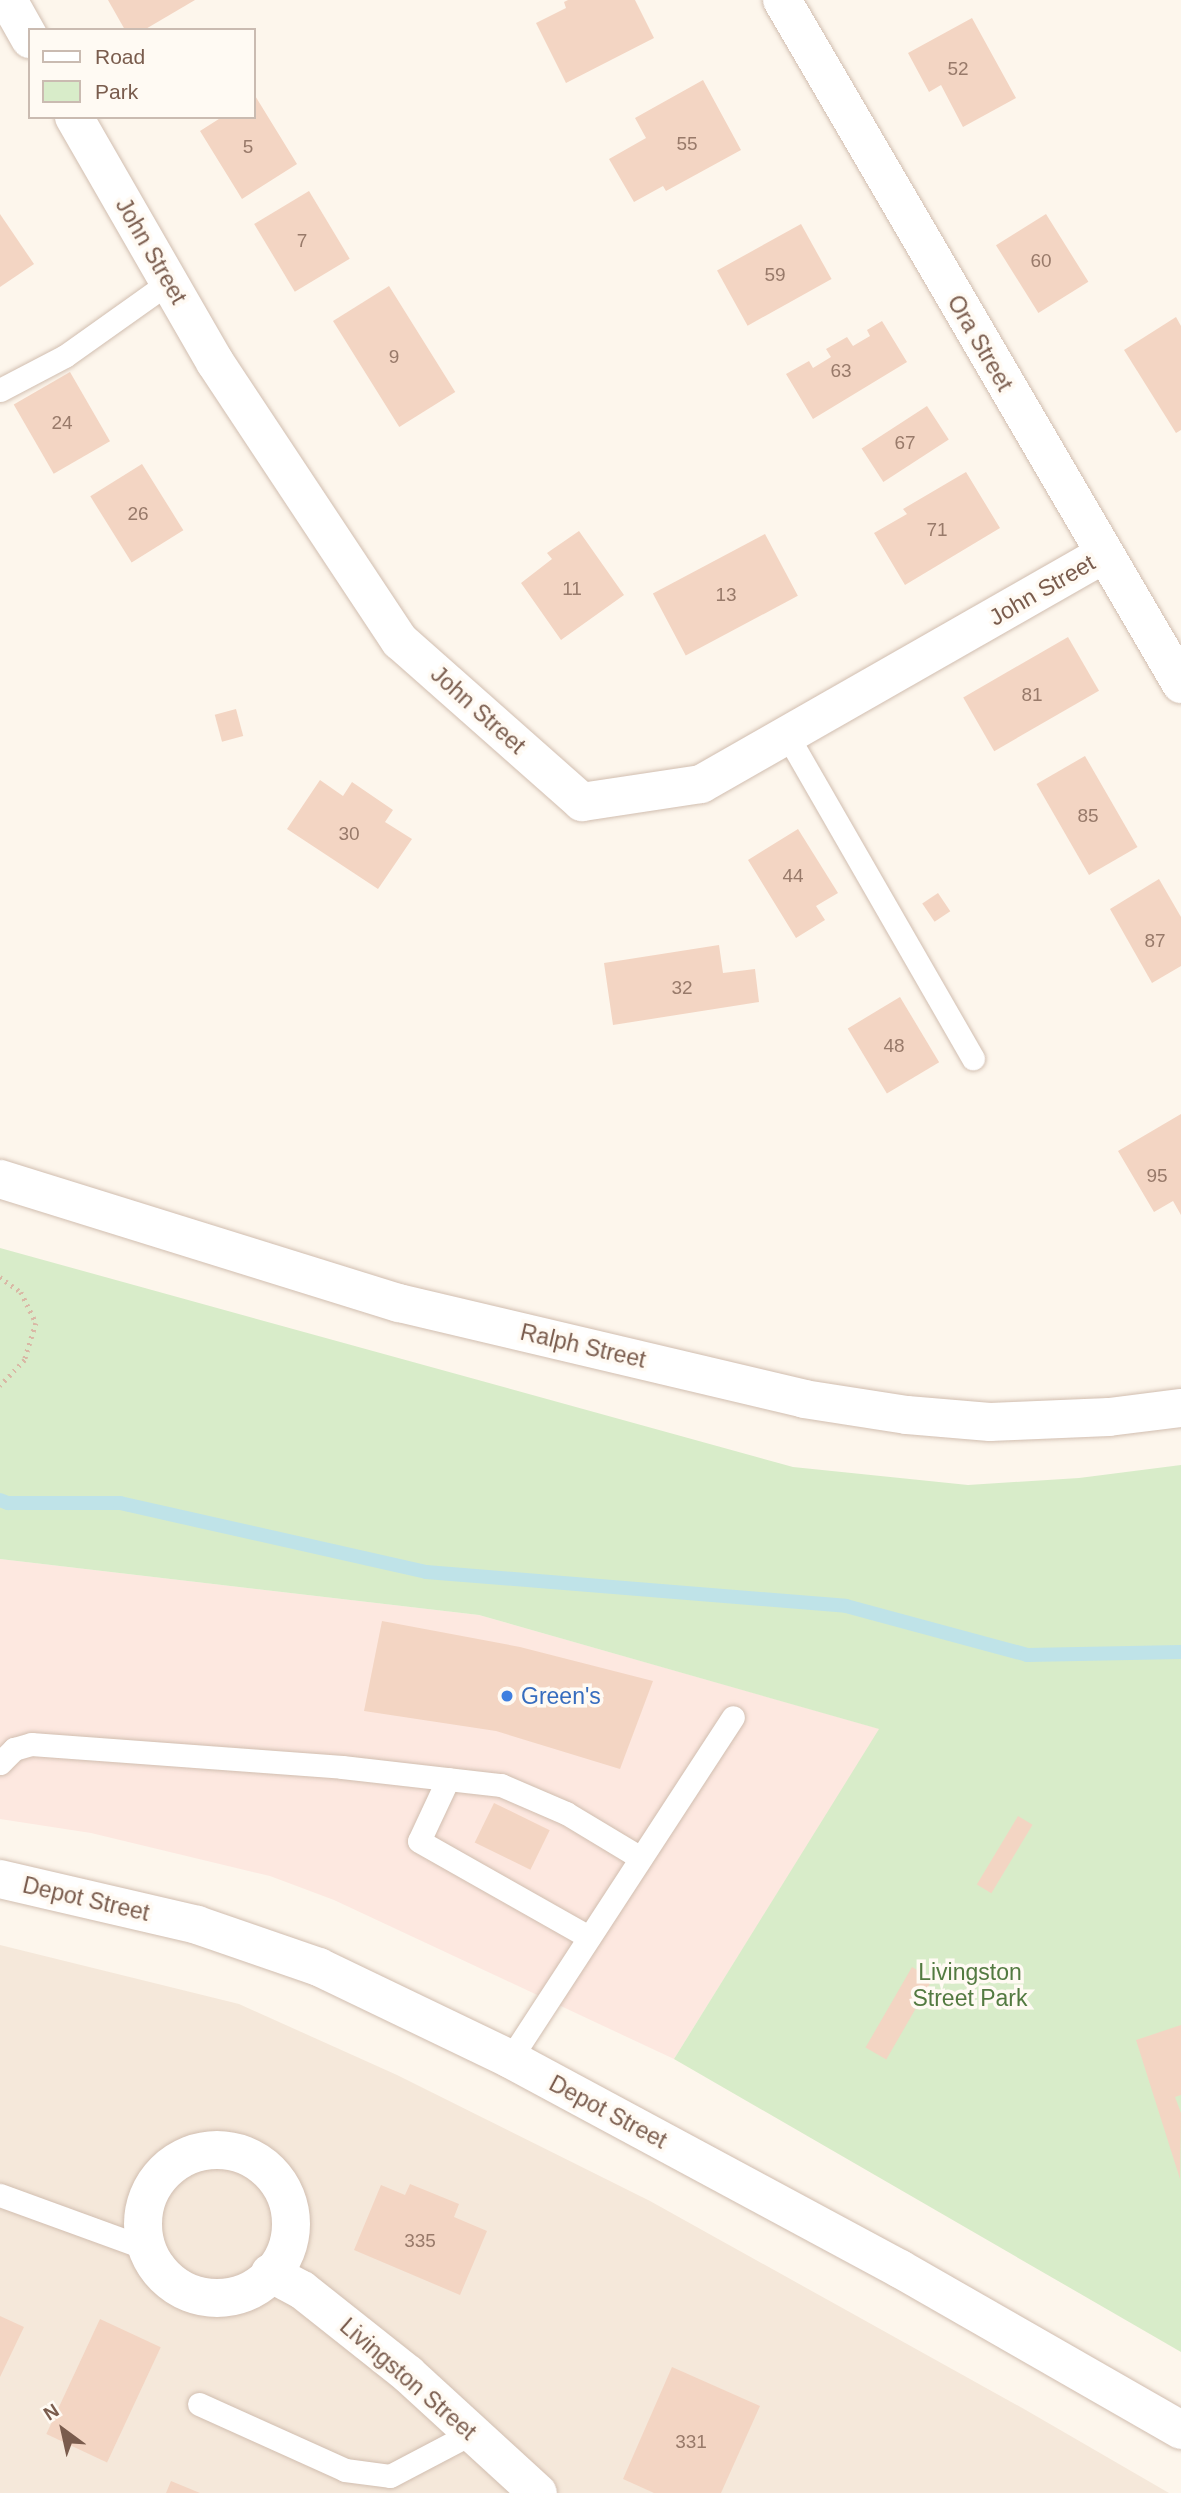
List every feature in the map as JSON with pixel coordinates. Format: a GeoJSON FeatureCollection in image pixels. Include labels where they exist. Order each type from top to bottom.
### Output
{"type":"FeatureCollection","features":[{"type":"Feature","properties":{"kind":"street"},"geometry":{"type":"LineString","coordinates":[[8,0],[28,35]]}},
{"type":"Feature","properties":{"kind":"street","name":"Ora Street"},"geometry":{"type":"LineString","coordinates":[[782,0],[1103,555],[1181,684]]}},
{"type":"Feature","properties":{"kind":"street","name":"John Street"},"geometry":{"type":"LineString","coordinates":[[75,119],[215,362],[400,641],[582,802],[701,784],[1103,555]]}},
{"type":"Feature","properties":{"kind":"street","name":"Ralph Street"},"geometry":{"type":"LineString","coordinates":[[0,1179],[399,1303],[804,1399],[907,1415],[990,1422],[1109,1417],[1181,1408]]}},
{"type":"Feature","properties":{"kind":"street","name":"Depot Street"},"geometry":{"type":"LineString","coordinates":[[0,1880],[197,1925],[319,1967],[510,2059],[900,2269],[1181,2430]]}},
{"type":"Feature","properties":{"kind":"street"},"geometry":{"type":"LineString","coordinates":[[209,2150],[242,2153],[270,2172],[288,2200],[291,2233],[279,2264],[256,2288],[224,2299],[191,2294],[163,2277],[146,2248],[142,2215],[154,2184],[178,2160],[209,2150]]}},
{"type":"Feature","properties":{"kind":"street","name":"Livingston Street"},"geometry":{"type":"LineString","coordinates":[[270,2273],[302,2290],[408,2375],[538,2493]]}},
{"type":"Feature","properties":{"kind":"lane"},"geometry":{"type":"LineString","coordinates":[[0,390],[65,356],[169,282]]}},
{"type":"Feature","properties":{"kind":"lane"},"geometry":{"type":"LineString","coordinates":[[787,735],[973,1058]]}},
{"type":"Feature","properties":{"kind":"lane"},"geometry":{"type":"LineString","coordinates":[[510,2059],[733,1717]]}},
{"type":"Feature","properties":{"kind":"lane"},"geometry":{"type":"LineString","coordinates":[[0,1763],[14,1749],[31,1744],[342,1767],[501,1784],[537,1798],[640,1858]]}},
{"type":"Feature","properties":{"kind":"lane"},"geometry":{"type":"LineString","coordinates":[[448,1779],[419,1841],[589,1937]]}},
{"type":"Feature","properties":{"kind":"lane"},"geometry":{"type":"LineString","coordinates":[[0,2195],[146,2248]]}},
{"type":"Feature","properties":{"kind":"lane"},"geometry":{"type":"LineString","coordinates":[[200,2404],[345,2470],[390,2476],[472,2433]]}},
{"type":"Feature","properties":{"kind":"path"},"geometry":{"type":"LineString","coordinates":[[0,1277],[21,1292],[36,1323],[25,1360],[0,1386]]}},
{"type":"Feature","properties":{"kind":"shaded area"},"geometry":{"type":"Polygon","coordinates":[[[0,1559],[479,1615],[880,1729],[674,2059],[334,1900],[270,1876],[91,1833],[0,1819],[0,1559]]]}},
{"type":"Feature","properties":{"kind":"shaded area"},"geometry":{"type":"Polygon","coordinates":[[[0,1945],[239,2004],[397,2075],[650,2201],[1024,2409],[1169,2493],[0,2493],[0,1945]]]}},
{"type":"Feature","properties":{"kind":"green space","name":"Livingston Street Park"},"geometry":{"type":"Polygon","coordinates":[[[0,1248],[793,1467],[968,1485],[1079,1478],[1181,1465],[1181,2352],[674,2059],[879,1729],[479,1615],[0,1559],[0,1248]]]}},
{"type":"Feature","properties":{"kind":"building"},"geometry":{"type":"Polygon","coordinates":[[[108,0],[195,0],[147,28],[124,28],[108,0]]]}},
{"type":"Feature","properties":{"kind":"building"},"geometry":{"type":"Polygon","coordinates":[[[635,0],[654,38],[566,83],[536,23],[566,8],[564,2],[635,0]]]}},
{"type":"Feature","properties":{"kind":"building"},"geometry":{"type":"Polygon","coordinates":[[[972,18],[1016,98],[963,127],[941,85],[929,92],[908,53],[972,18]]]}},
{"type":"Feature","properties":{"kind":"building"},"geometry":{"type":"Polygon","coordinates":[[[703,80],[741,150],[666,191],[663,186],[634,202],[609,159],[646,138],[635,118],[703,80]]]}},
{"type":"Feature","properties":{"kind":"building"},"geometry":{"type":"Polygon","coordinates":[[[256,97],[297,164],[242,199],[200,131],[219,119],[256,119],[256,97]]]}},
{"type":"Feature","properties":{"kind":"building"},"geometry":{"type":"Polygon","coordinates":[[[309,191],[350,259],[295,292],[254,224],[309,191]]]}},
{"type":"Feature","properties":{"kind":"building"},"geometry":{"type":"Polygon","coordinates":[[[0,214],[34,264],[0,287],[0,214]]]}},
{"type":"Feature","properties":{"kind":"building"},"geometry":{"type":"Polygon","coordinates":[[[1046,214],[1088,282],[1038,313],[996,245],[1046,214]]]}},
{"type":"Feature","properties":{"kind":"building"},"geometry":{"type":"Polygon","coordinates":[[[801,224],[832,279],[748,326],[717,271],[801,224]]]}},
{"type":"Feature","properties":{"kind":"building"},"geometry":{"type":"Polygon","coordinates":[[[389,286],[455,392],[399,427],[333,321],[389,286]]]}},
{"type":"Feature","properties":{"kind":"building"},"geometry":{"type":"Polygon","coordinates":[[[1176,317],[1181,326],[1181,430],[1176,433],[1124,350],[1176,317]]]}},
{"type":"Feature","properties":{"kind":"building"},"geometry":{"type":"Polygon","coordinates":[[[882,321],[907,362],[813,419],[786,374],[809,361],[813,368],[831,357],[826,349],[847,337],[853,346],[870,336],[867,330],[882,321]]]}},
{"type":"Feature","properties":{"kind":"building"},"geometry":{"type":"Polygon","coordinates":[[[70,372],[110,441],[54,474],[14,404],[70,372]]]}},
{"type":"Feature","properties":{"kind":"building"},"geometry":{"type":"Polygon","coordinates":[[[927,406],[949,440],[883,482],[862,448],[927,406]]]}},
{"type":"Feature","properties":{"kind":"building"},"geometry":{"type":"Polygon","coordinates":[[[142,464],[183,530],[132,562],[90,496],[142,464]]]}},
{"type":"Feature","properties":{"kind":"building"},"geometry":{"type":"Polygon","coordinates":[[[966,472],[1000,528],[905,585],[874,533],[907,514],[903,509],[966,472]]]}},
{"type":"Feature","properties":{"kind":"building"},"geometry":{"type":"Polygon","coordinates":[[[579,531],[624,595],[561,640],[521,583],[552,559],[547,553],[579,531]]]}},
{"type":"Feature","properties":{"kind":"building"},"geometry":{"type":"Polygon","coordinates":[[[765,534],[798,596],[686,655],[653,594],[765,534]]]}},
{"type":"Feature","properties":{"kind":"building"},"geometry":{"type":"Polygon","coordinates":[[[1068,637],[1099,691],[994,751],[963,698],[1068,637]]]}},
{"type":"Feature","properties":{"kind":"building"},"geometry":{"type":"Polygon","coordinates":[[[236,709],[243,736],[222,742],[215,715],[236,709]]]}},
{"type":"Feature","properties":{"kind":"building"},"geometry":{"type":"Polygon","coordinates":[[[1085,756],[1138,847],[1089,875],[1037,784],[1085,756]]]}},
{"type":"Feature","properties":{"kind":"building"},"geometry":{"type":"Polygon","coordinates":[[[320,780],[343,796],[352,782],[393,810],[385,822],[412,839],[378,889],[287,829],[320,780]]]}},
{"type":"Feature","properties":{"kind":"building"},"geometry":{"type":"Polygon","coordinates":[[[798,829],[838,893],[816,906],[825,920],[796,938],[748,860],[798,829]]]}},
{"type":"Feature","properties":{"kind":"building"},"geometry":{"type":"Polygon","coordinates":[[[1159,879],[1181,917],[1181,966],[1152,983],[1110,909],[1159,879]]]}},
{"type":"Feature","properties":{"kind":"building"},"geometry":{"type":"Polygon","coordinates":[[[938,893],[950,911],[935,922],[922,904],[938,893]]]}},
{"type":"Feature","properties":{"kind":"building"},"geometry":{"type":"Polygon","coordinates":[[[719,945],[723,973],[755,969],[759,1002],[613,1025],[604,963],[719,945]]]}},
{"type":"Feature","properties":{"kind":"building"},"geometry":{"type":"Polygon","coordinates":[[[900,997],[939,1062],[887,1094],[848,1028],[900,997]]]}},
{"type":"Feature","properties":{"kind":"building"},"geometry":{"type":"Polygon","coordinates":[[[1181,1114],[1181,1215],[1173,1201],[1154,1212],[1118,1151],[1181,1114]]]}},
{"type":"Feature","properties":{"kind":"building","name":"Green's"},"geometry":{"type":"Polygon","coordinates":[[[382,1621],[520,1647],[653,1681],[620,1769],[496,1731],[364,1711],[382,1621]]]}},
{"type":"Feature","properties":{"kind":"building"},"geometry":{"type":"Polygon","coordinates":[[[494,1803],[550,1830],[530,1870],[475,1843],[494,1803]]]}},
{"type":"Feature","properties":{"kind":"building"},"geometry":{"type":"Polygon","coordinates":[[[1018,1816],[1033,1825],[991,1893],[977,1885],[1018,1816]]]}},
{"type":"Feature","properties":{"kind":"building"},"geometry":{"type":"Polygon","coordinates":[[[912,1967],[933,1979],[886,2060],[866,2048],[912,1967]]]}},
{"type":"Feature","properties":{"kind":"building"},"geometry":{"type":"Polygon","coordinates":[[[1181,2025],[1181,2095],[1175,2097],[1181,2113],[1180,2179],[1136,2040],[1181,2025]]]}},
{"type":"Feature","properties":{"kind":"building"},"geometry":{"type":"Polygon","coordinates":[[[410,2184],[459,2204],[454,2217],[487,2231],[460,2295],[354,2250],[381,2185],[405,2195],[410,2184]]]}},
{"type":"Feature","properties":{"kind":"building"},"geometry":{"type":"Polygon","coordinates":[[[0,2316],[24,2327],[0,2377],[0,2316]]]}},
{"type":"Feature","properties":{"kind":"building"},"geometry":{"type":"Polygon","coordinates":[[[100,2319],[161,2347],[107,2462],[46,2434],[100,2319]]]}},
{"type":"Feature","properties":{"kind":"building"},"geometry":{"type":"Polygon","coordinates":[[[672,2367],[760,2406],[721,2493],[654,2493],[623,2479],[672,2367]]]}},
{"type":"Feature","properties":{"kind":"building"},"geometry":{"type":"Polygon","coordinates":[[[171,2481],[200,2493],[166,2493],[171,2481]]]}},
{"type":"Feature","properties":{"kind":"waterway"},"geometry":{"type":"LineString","coordinates":[[0,1500],[8,1503],[120,1503],[426,1572],[846,1606],[1027,1655],[1181,1652]]}},
{"type":"Feature","properties":{"kind":"place","name":"Green's"},"geometry":{"type":"Point","coordinates":[507,1696]}}]}
